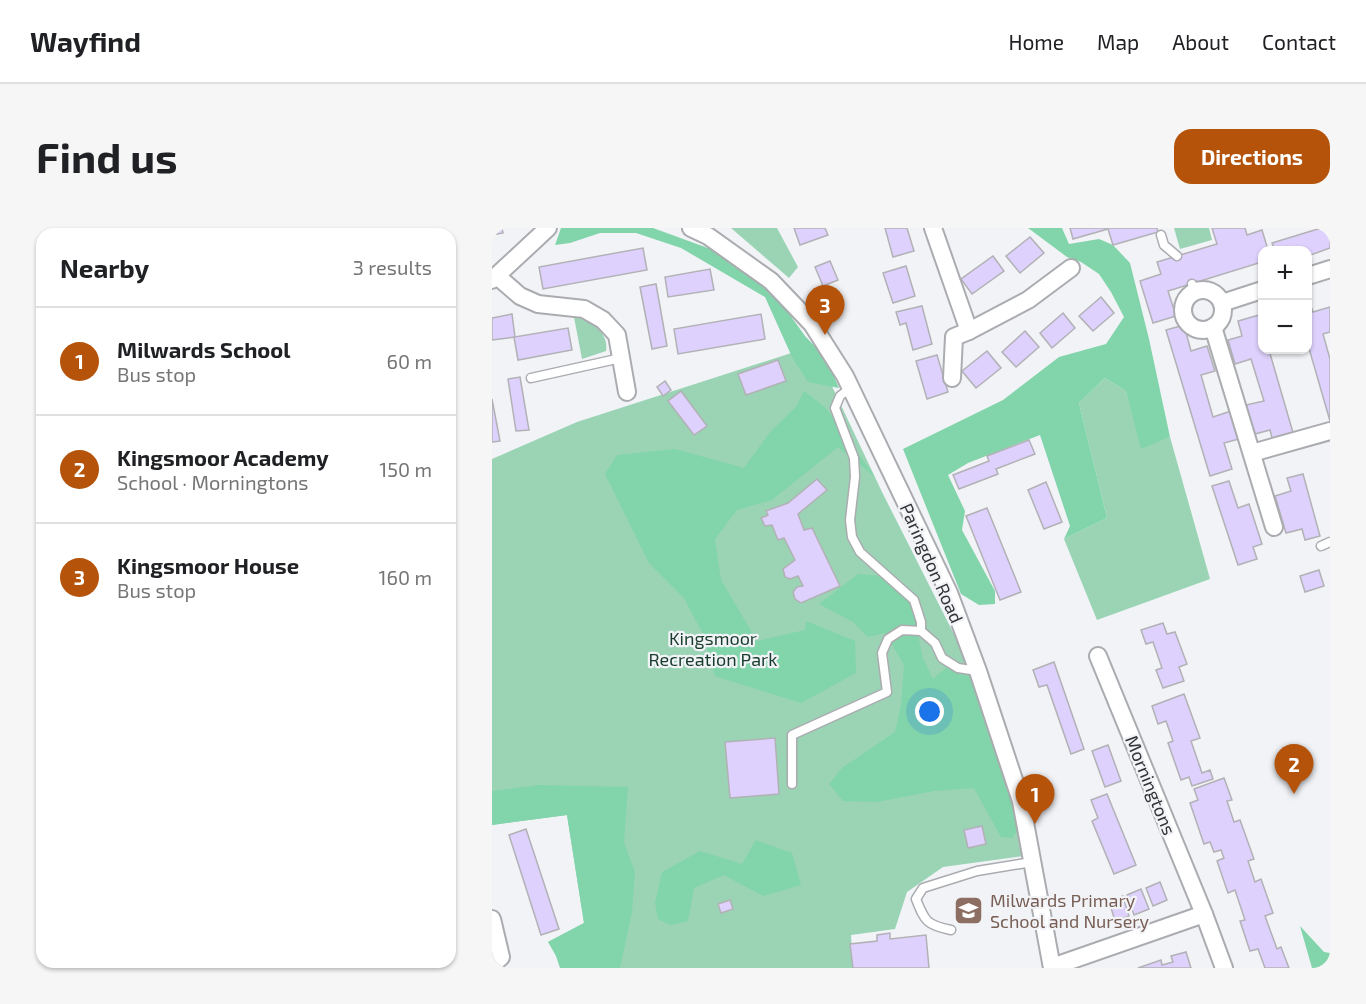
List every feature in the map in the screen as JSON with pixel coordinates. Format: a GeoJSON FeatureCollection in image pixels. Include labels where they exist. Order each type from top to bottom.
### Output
{"type":"FeatureCollection","features":[{"type":"Feature","properties":{"kind":"street"},"geometry":{"type":"LineString","coordinates":[[548,228],[495,278],[520,296],[538,304],[585,309],[603,320],[616,335],[627,392]]}},
{"type":"Feature","properties":{"kind":"street","name":"Paringdon Road"},"geometry":{"type":"LineString","coordinates":[[691,228],[709,232],[771,281],[812,324],[845,376],[949,593],[978,671],[1021,801],[1052,968]]}},
{"type":"Feature","properties":{"kind":"street"},"geometry":{"type":"LineString","coordinates":[[933,228],[969,331]]}},
{"type":"Feature","properties":{"kind":"street"},"geometry":{"type":"LineString","coordinates":[[952,378],[954,337],[1028,300],[1071,268]]}},
{"type":"Feature","properties":{"kind":"street"},"geometry":{"type":"LineString","coordinates":[[1312,275],[1330,269]]}},
{"type":"Feature","properties":{"kind":"street"},"geometry":{"type":"LineString","coordinates":[[1193,288],[1214,293],[1222,303],[1222,317],[1213,327],[1201,330],[1195,328],[1186,319],[1184,307],[1193,288]]}},
{"type":"Feature","properties":{"kind":"street"},"geometry":{"type":"LineString","coordinates":[[1222,303],[1258,292]]}},
{"type":"Feature","properties":{"kind":"street"},"geometry":{"type":"LineString","coordinates":[[1213,327],[1274,527]]}},
{"type":"Feature","properties":{"kind":"street"},"geometry":{"type":"LineString","coordinates":[[1252,453],[1330,430]]}},
{"type":"Feature","properties":{"kind":"street","name":"Morningtons"},"geometry":{"type":"LineString","coordinates":[[1098,656],[1224,968]]}},
{"type":"Feature","properties":{"kind":"street"},"geometry":{"type":"LineString","coordinates":[[1052,968],[1204,914]]}},
{"type":"Feature","properties":{"kind":"street"},"geometry":{"type":"LineString","coordinates":[[492,919],[501,957],[492,965]]}},
{"type":"Feature","properties":{"kind":"lane"},"geometry":{"type":"LineString","coordinates":[[1161,235],[1164,245],[1177,256]]}},
{"type":"Feature","properties":{"kind":"lane"},"geometry":{"type":"LineString","coordinates":[[531,378],[622,357]]}},
{"type":"Feature","properties":{"kind":"lane"},"geometry":{"type":"LineString","coordinates":[[850,388],[840,396],[835,408],[854,458],[855,477],[850,520],[852,537],[860,552],[914,600],[921,621],[921,631]]}},
{"type":"Feature","properties":{"kind":"lane"},"geometry":{"type":"LineString","coordinates":[[1321,546],[1330,542]]}},
{"type":"Feature","properties":{"kind":"lane"},"geometry":{"type":"LineString","coordinates":[[792,784],[792,735],[887,692],[882,653],[888,639],[902,630],[921,631],[935,643],[942,658],[958,668],[978,671]]}},
{"type":"Feature","properties":{"kind":"lane"},"geometry":{"type":"LineString","coordinates":[[951,930],[931,926],[921,913],[916,899],[923,888],[977,871],[1032,862]]}},
{"type":"Feature","properties":{"kind":"green space"},"geometry":{"type":"Polygon","coordinates":[[[561,228],[653,228],[716,251],[775,294],[805,336],[826,358],[839,388],[808,382],[792,357],[765,297],[681,248],[636,233],[600,233],[570,243],[555,245],[561,228]]]}},
{"type":"Feature","properties":{"kind":"green space"},"geometry":{"type":"Polygon","coordinates":[[[731,228],[777,228],[798,267],[789,278],[731,228]]]}},
{"type":"Feature","properties":{"kind":"green space"},"geometry":{"type":"Polygon","coordinates":[[[1028,228],[1062,228],[1069,244],[1099,239],[1113,245],[1130,263],[1170,437],[1141,449],[1126,391],[1105,378],[1079,403],[1107,518],[1064,539],[1070,526],[1040,435],[968,463],[948,475],[965,511],[962,530],[995,591],[995,604],[979,605],[961,594],[903,449],[1003,400],[1059,357],[1106,344],[1124,317],[1099,274],[1081,262],[1067,257],[1028,228]]]}},
{"type":"Feature","properties":{"kind":"green space"},"geometry":{"type":"Polygon","coordinates":[[[1174,228],[1209,228],[1212,240],[1180,249],[1174,228]]]}},
{"type":"Feature","properties":{"kind":"green space"},"geometry":{"type":"Polygon","coordinates":[[[574,317],[598,328],[605,338],[606,351],[582,359],[574,317]]]}},
{"type":"Feature","properties":{"kind":"green space","name":"Kingsmoor Recreation Park"},"geometry":{"type":"Polygon","coordinates":[[[813,346],[882,492],[966,658],[1021,824],[1024,856],[943,867],[907,892],[895,929],[851,935],[853,968],[591,968],[548,942],[584,923],[567,815],[492,825],[492,459],[577,422],[813,346]]]}},
{"type":"Feature","properties":{"kind":"green space"},"geometry":{"type":"Polygon","coordinates":[[[1105,378],[1126,391],[1146,446],[1170,437],[1210,579],[1097,620],[1064,539],[1107,518],[1079,403],[1105,378]]]}},
{"type":"Feature","properties":{"kind":"green space"},"geometry":{"type":"Polygon","coordinates":[[[804,391],[826,408],[875,477],[838,447],[772,500],[737,510],[715,539],[721,580],[757,641],[805,630],[806,621],[855,641],[856,673],[801,703],[715,676],[703,634],[684,598],[649,563],[605,474],[617,455],[675,449],[744,468],[770,432],[796,407],[804,391]]]}},
{"type":"Feature","properties":{"kind":"green space"},"geometry":{"type":"Polygon","coordinates":[[[858,574],[883,576],[912,601],[922,656],[933,679],[947,667],[949,657],[970,675],[1017,815],[1019,828],[1012,838],[1001,837],[974,788],[934,791],[877,802],[843,801],[829,784],[842,768],[895,732],[901,705],[904,665],[885,633],[868,637],[853,622],[819,604],[858,574]]]}},
{"type":"Feature","properties":{"kind":"green space"},"geometry":{"type":"Polygon","coordinates":[[[539,785],[628,787],[624,843],[635,872],[632,912],[620,968],[560,968],[548,942],[584,923],[567,815],[492,825],[492,791],[539,785]]]}},
{"type":"Feature","properties":{"kind":"green space"},"geometry":{"type":"Polygon","coordinates":[[[756,840],[792,853],[801,885],[763,896],[724,875],[694,888],[688,921],[671,925],[658,919],[655,903],[662,872],[700,851],[742,864],[756,840]]]}},
{"type":"Feature","properties":{"kind":"green space"},"geometry":{"type":"Polygon","coordinates":[[[1300,926],[1324,952],[1330,953],[1330,968],[1312,968],[1300,926]]]}},
{"type":"Feature","properties":{"kind":"building"},"geometry":{"type":"Polygon","coordinates":[[[492,228],[502,228],[503,233],[492,235],[492,228]]]}},
{"type":"Feature","properties":{"kind":"building"},"geometry":{"type":"Polygon","coordinates":[[[794,228],[825,228],[828,235],[800,245],[794,228]]]}},
{"type":"Feature","properties":{"kind":"building"},"geometry":{"type":"Polygon","coordinates":[[[885,228],[907,228],[914,251],[893,257],[885,228]]]}},
{"type":"Feature","properties":{"kind":"building"},"geometry":{"type":"Polygon","coordinates":[[[1070,228],[1157,228],[1158,232],[1113,245],[1108,229],[1073,239],[1070,228]]]}},
{"type":"Feature","properties":{"kind":"building"},"geometry":{"type":"Polygon","coordinates":[[[1212,228],[1245,228],[1247,235],[1262,230],[1267,246],[1258,246],[1258,263],[1168,291],[1176,316],[1153,323],[1140,281],[1161,274],[1157,262],[1217,244],[1212,228]]]}},
{"type":"Feature","properties":{"kind":"building"},"geometry":{"type":"Polygon","coordinates":[[[1321,228],[1330,228],[1330,248],[1312,255],[1312,246],[1273,246],[1272,243],[1321,228]]]}},
{"type":"Feature","properties":{"kind":"building"},"geometry":{"type":"Polygon","coordinates":[[[1030,237],[1044,253],[1020,273],[1006,256],[1030,237]]]}},
{"type":"Feature","properties":{"kind":"building"},"geometry":{"type":"Polygon","coordinates":[[[643,248],[647,270],[543,289],[539,267],[643,248]]]}},
{"type":"Feature","properties":{"kind":"building"},"geometry":{"type":"Polygon","coordinates":[[[993,256],[1004,271],[972,294],[961,279],[993,256]]]}},
{"type":"Feature","properties":{"kind":"building"},"geometry":{"type":"Polygon","coordinates":[[[830,261],[838,280],[823,286],[815,267],[830,261]]]}},
{"type":"Feature","properties":{"kind":"building"},"geometry":{"type":"Polygon","coordinates":[[[906,266],[915,296],[893,303],[883,273],[906,266]]]}},
{"type":"Feature","properties":{"kind":"building"},"geometry":{"type":"Polygon","coordinates":[[[710,269],[714,290],[668,297],[665,277],[710,269]]]}},
{"type":"Feature","properties":{"kind":"building"},"geometry":{"type":"Polygon","coordinates":[[[656,284],[667,346],[652,349],[640,287],[656,284]]]}},
{"type":"Feature","properties":{"kind":"building"},"geometry":{"type":"Polygon","coordinates":[[[1101,297],[1114,313],[1093,331],[1079,316],[1101,297]]]}},
{"type":"Feature","properties":{"kind":"building"},"geometry":{"type":"Polygon","coordinates":[[[922,306],[932,344],[913,350],[906,323],[900,325],[896,312],[922,306]]]}},
{"type":"Feature","properties":{"kind":"building"},"geometry":{"type":"Polygon","coordinates":[[[1330,307],[1330,332],[1323,334],[1330,359],[1330,421],[1311,354],[1312,309],[1313,312],[1330,307]]]}},
{"type":"Feature","properties":{"kind":"building"},"geometry":{"type":"Polygon","coordinates":[[[1063,313],[1075,328],[1052,348],[1040,333],[1063,313]]]}},
{"type":"Feature","properties":{"kind":"building"},"geometry":{"type":"Polygon","coordinates":[[[512,314],[515,337],[492,340],[492,318],[512,314]]]}},
{"type":"Feature","properties":{"kind":"building"},"geometry":{"type":"Polygon","coordinates":[[[761,314],[765,339],[678,354],[674,329],[761,314]]]}},
{"type":"Feature","properties":{"kind":"building"},"geometry":{"type":"Polygon","coordinates":[[[1258,315],[1258,354],[1270,354],[1294,436],[1273,442],[1270,430],[1255,434],[1246,405],[1264,401],[1251,359],[1235,364],[1228,340],[1242,336],[1238,321],[1258,315]]]}},
{"type":"Feature","properties":{"kind":"building"},"geometry":{"type":"Polygon","coordinates":[[[1184,325],[1191,351],[1207,346],[1215,371],[1201,375],[1213,417],[1231,411],[1239,439],[1224,443],[1232,469],[1210,476],[1166,330],[1184,325]]]}},
{"type":"Feature","properties":{"kind":"building"},"geometry":{"type":"Polygon","coordinates":[[[568,328],[572,350],[518,360],[514,337],[568,328]]]}},
{"type":"Feature","properties":{"kind":"building"},"geometry":{"type":"Polygon","coordinates":[[[1025,331],[1039,347],[1016,367],[1002,352],[1025,331]]]}},
{"type":"Feature","properties":{"kind":"building"},"geometry":{"type":"Polygon","coordinates":[[[987,351],[1001,368],[976,388],[962,371],[987,351]]]}},
{"type":"Feature","properties":{"kind":"building"},"geometry":{"type":"Polygon","coordinates":[[[937,355],[948,392],[927,399],[916,361],[937,355]]]}},
{"type":"Feature","properties":{"kind":"building"},"geometry":{"type":"Polygon","coordinates":[[[778,360],[786,381],[746,395],[738,374],[778,360]]]}},
{"type":"Feature","properties":{"kind":"building"},"geometry":{"type":"Polygon","coordinates":[[[520,377],[529,430],[516,431],[508,379],[520,377]]]}},
{"type":"Feature","properties":{"kind":"building"},"geometry":{"type":"Polygon","coordinates":[[[665,381],[671,390],[663,396],[657,387],[665,381]]]}},
{"type":"Feature","properties":{"kind":"building"},"geometry":{"type":"Polygon","coordinates":[[[681,391],[707,426],[694,435],[668,401],[681,391]]]}},
{"type":"Feature","properties":{"kind":"building"},"geometry":{"type":"Polygon","coordinates":[[[492,399],[500,441],[492,442],[492,399]]]}},
{"type":"Feature","properties":{"kind":"building"},"geometry":{"type":"Polygon","coordinates":[[[1029,440],[1035,454],[996,469],[998,474],[959,489],[953,475],[989,461],[987,456],[1029,440]]]}},
{"type":"Feature","properties":{"kind":"building"},"geometry":{"type":"Polygon","coordinates":[[[1303,474],[1320,536],[1305,540],[1302,529],[1286,533],[1275,496],[1291,491],[1287,478],[1303,474]]]}},
{"type":"Feature","properties":{"kind":"building"},"geometry":{"type":"Polygon","coordinates":[[[817,479],[827,490],[798,514],[804,530],[812,528],[840,586],[801,603],[795,599],[793,592],[797,587],[803,586],[798,576],[790,579],[785,577],[783,569],[795,560],[784,538],[778,540],[772,525],[765,526],[761,518],[768,515],[766,511],[788,503],[817,479]]]}},
{"type":"Feature","properties":{"kind":"building"},"geometry":{"type":"Polygon","coordinates":[[[1229,481],[1238,508],[1249,504],[1262,544],[1253,547],[1257,559],[1238,565],[1212,486],[1229,481]]]}},
{"type":"Feature","properties":{"kind":"building"},"geometry":{"type":"Polygon","coordinates":[[[1046,482],[1062,522],[1044,529],[1028,490],[1046,482]]]}},
{"type":"Feature","properties":{"kind":"building"},"geometry":{"type":"Polygon","coordinates":[[[987,508],[1021,592],[1000,600],[966,516],[987,508]]]}},
{"type":"Feature","properties":{"kind":"building"},"geometry":{"type":"Polygon","coordinates":[[[1319,570],[1324,586],[1305,592],[1300,576],[1319,570]]]}},
{"type":"Feature","properties":{"kind":"building"},"geometry":{"type":"Polygon","coordinates":[[[1163,623],[1167,634],[1175,632],[1187,664],[1179,667],[1184,681],[1163,688],[1156,670],[1162,668],[1153,642],[1146,644],[1141,630],[1163,623]]]}},
{"type":"Feature","properties":{"kind":"building"},"geometry":{"type":"Polygon","coordinates":[[[1054,662],[1084,749],[1071,754],[1047,685],[1039,687],[1033,670],[1054,662]]]}},
{"type":"Feature","properties":{"kind":"building"},"geometry":{"type":"Polygon","coordinates":[[[1184,694],[1200,738],[1191,741],[1202,773],[1210,770],[1213,779],[1192,786],[1189,777],[1181,780],[1168,743],[1173,741],[1166,721],[1158,724],[1152,706],[1184,694]]]}},
{"type":"Feature","properties":{"kind":"building"},"geometry":{"type":"Polygon","coordinates":[[[775,738],[779,794],[730,798],[725,742],[775,738]]]}},
{"type":"Feature","properties":{"kind":"building"},"geometry":{"type":"Polygon","coordinates":[[[1108,745],[1121,781],[1105,787],[1092,751],[1108,745]]]}},
{"type":"Feature","properties":{"kind":"building"},"geometry":{"type":"Polygon","coordinates":[[[1224,778],[1232,800],[1227,801],[1234,822],[1240,820],[1254,859],[1248,861],[1255,882],[1261,879],[1273,913],[1265,916],[1277,949],[1281,947],[1289,968],[1265,968],[1258,949],[1250,951],[1240,921],[1245,920],[1235,890],[1228,893],[1217,861],[1224,858],[1221,850],[1214,852],[1210,842],[1204,844],[1190,803],[1198,800],[1194,789],[1224,778]]]}},
{"type":"Feature","properties":{"kind":"building"},"geometry":{"type":"Polygon","coordinates":[[[1107,794],[1136,865],[1114,874],[1092,821],[1098,818],[1091,800],[1107,794]]]}},
{"type":"Feature","properties":{"kind":"building"},"geometry":{"type":"Polygon","coordinates":[[[982,826],[986,844],[968,848],[964,830],[982,826]]]}},
{"type":"Feature","properties":{"kind":"building"},"geometry":{"type":"Polygon","coordinates":[[[526,829],[559,929],[541,935],[509,835],[526,829]]]}},
{"type":"Feature","properties":{"kind":"building"},"geometry":{"type":"Polygon","coordinates":[[[1160,882],[1167,900],[1153,906],[1146,888],[1160,882]]]}},
{"type":"Feature","properties":{"kind":"building"},"geometry":{"type":"Polygon","coordinates":[[[1141,889],[1149,909],[1134,915],[1127,895],[1141,889]]]}},
{"type":"Feature","properties":{"kind":"building"},"geometry":{"type":"Polygon","coordinates":[[[1123,896],[1129,916],[1115,921],[1109,901],[1123,896]]]}},
{"type":"Feature","properties":{"kind":"building"},"geometry":{"type":"Polygon","coordinates":[[[730,900],[733,909],[721,913],[718,904],[730,900]]]}},
{"type":"Feature","properties":{"kind":"building"},"geometry":{"type":"Polygon","coordinates":[[[890,933],[890,939],[926,935],[929,968],[853,968],[850,944],[877,941],[877,935],[890,933]]]}},
{"type":"Feature","properties":{"kind":"building"},"geometry":{"type":"Polygon","coordinates":[[[1186,952],[1191,968],[1138,968],[1161,960],[1162,965],[1173,962],[1171,956],[1186,952]]]}},
{"type":"Feature","properties":{"kind":"place","name":"Kingsmoor House"},"geometry":{"type":"Point","coordinates":[825,335]}},
{"type":"Feature","properties":{"kind":"place","name":"Kingsmoor Academy"},"geometry":{"type":"Point","coordinates":[1294,794]}},
{"type":"Feature","properties":{"kind":"place","name":"Milwards School"},"geometry":{"type":"Point","coordinates":[1035,824]}},
{"type":"Feature","properties":{"kind":"place","name":"Milwards Primary School and Nursery"},"geometry":{"type":"Point","coordinates":[969,910]}}]}
